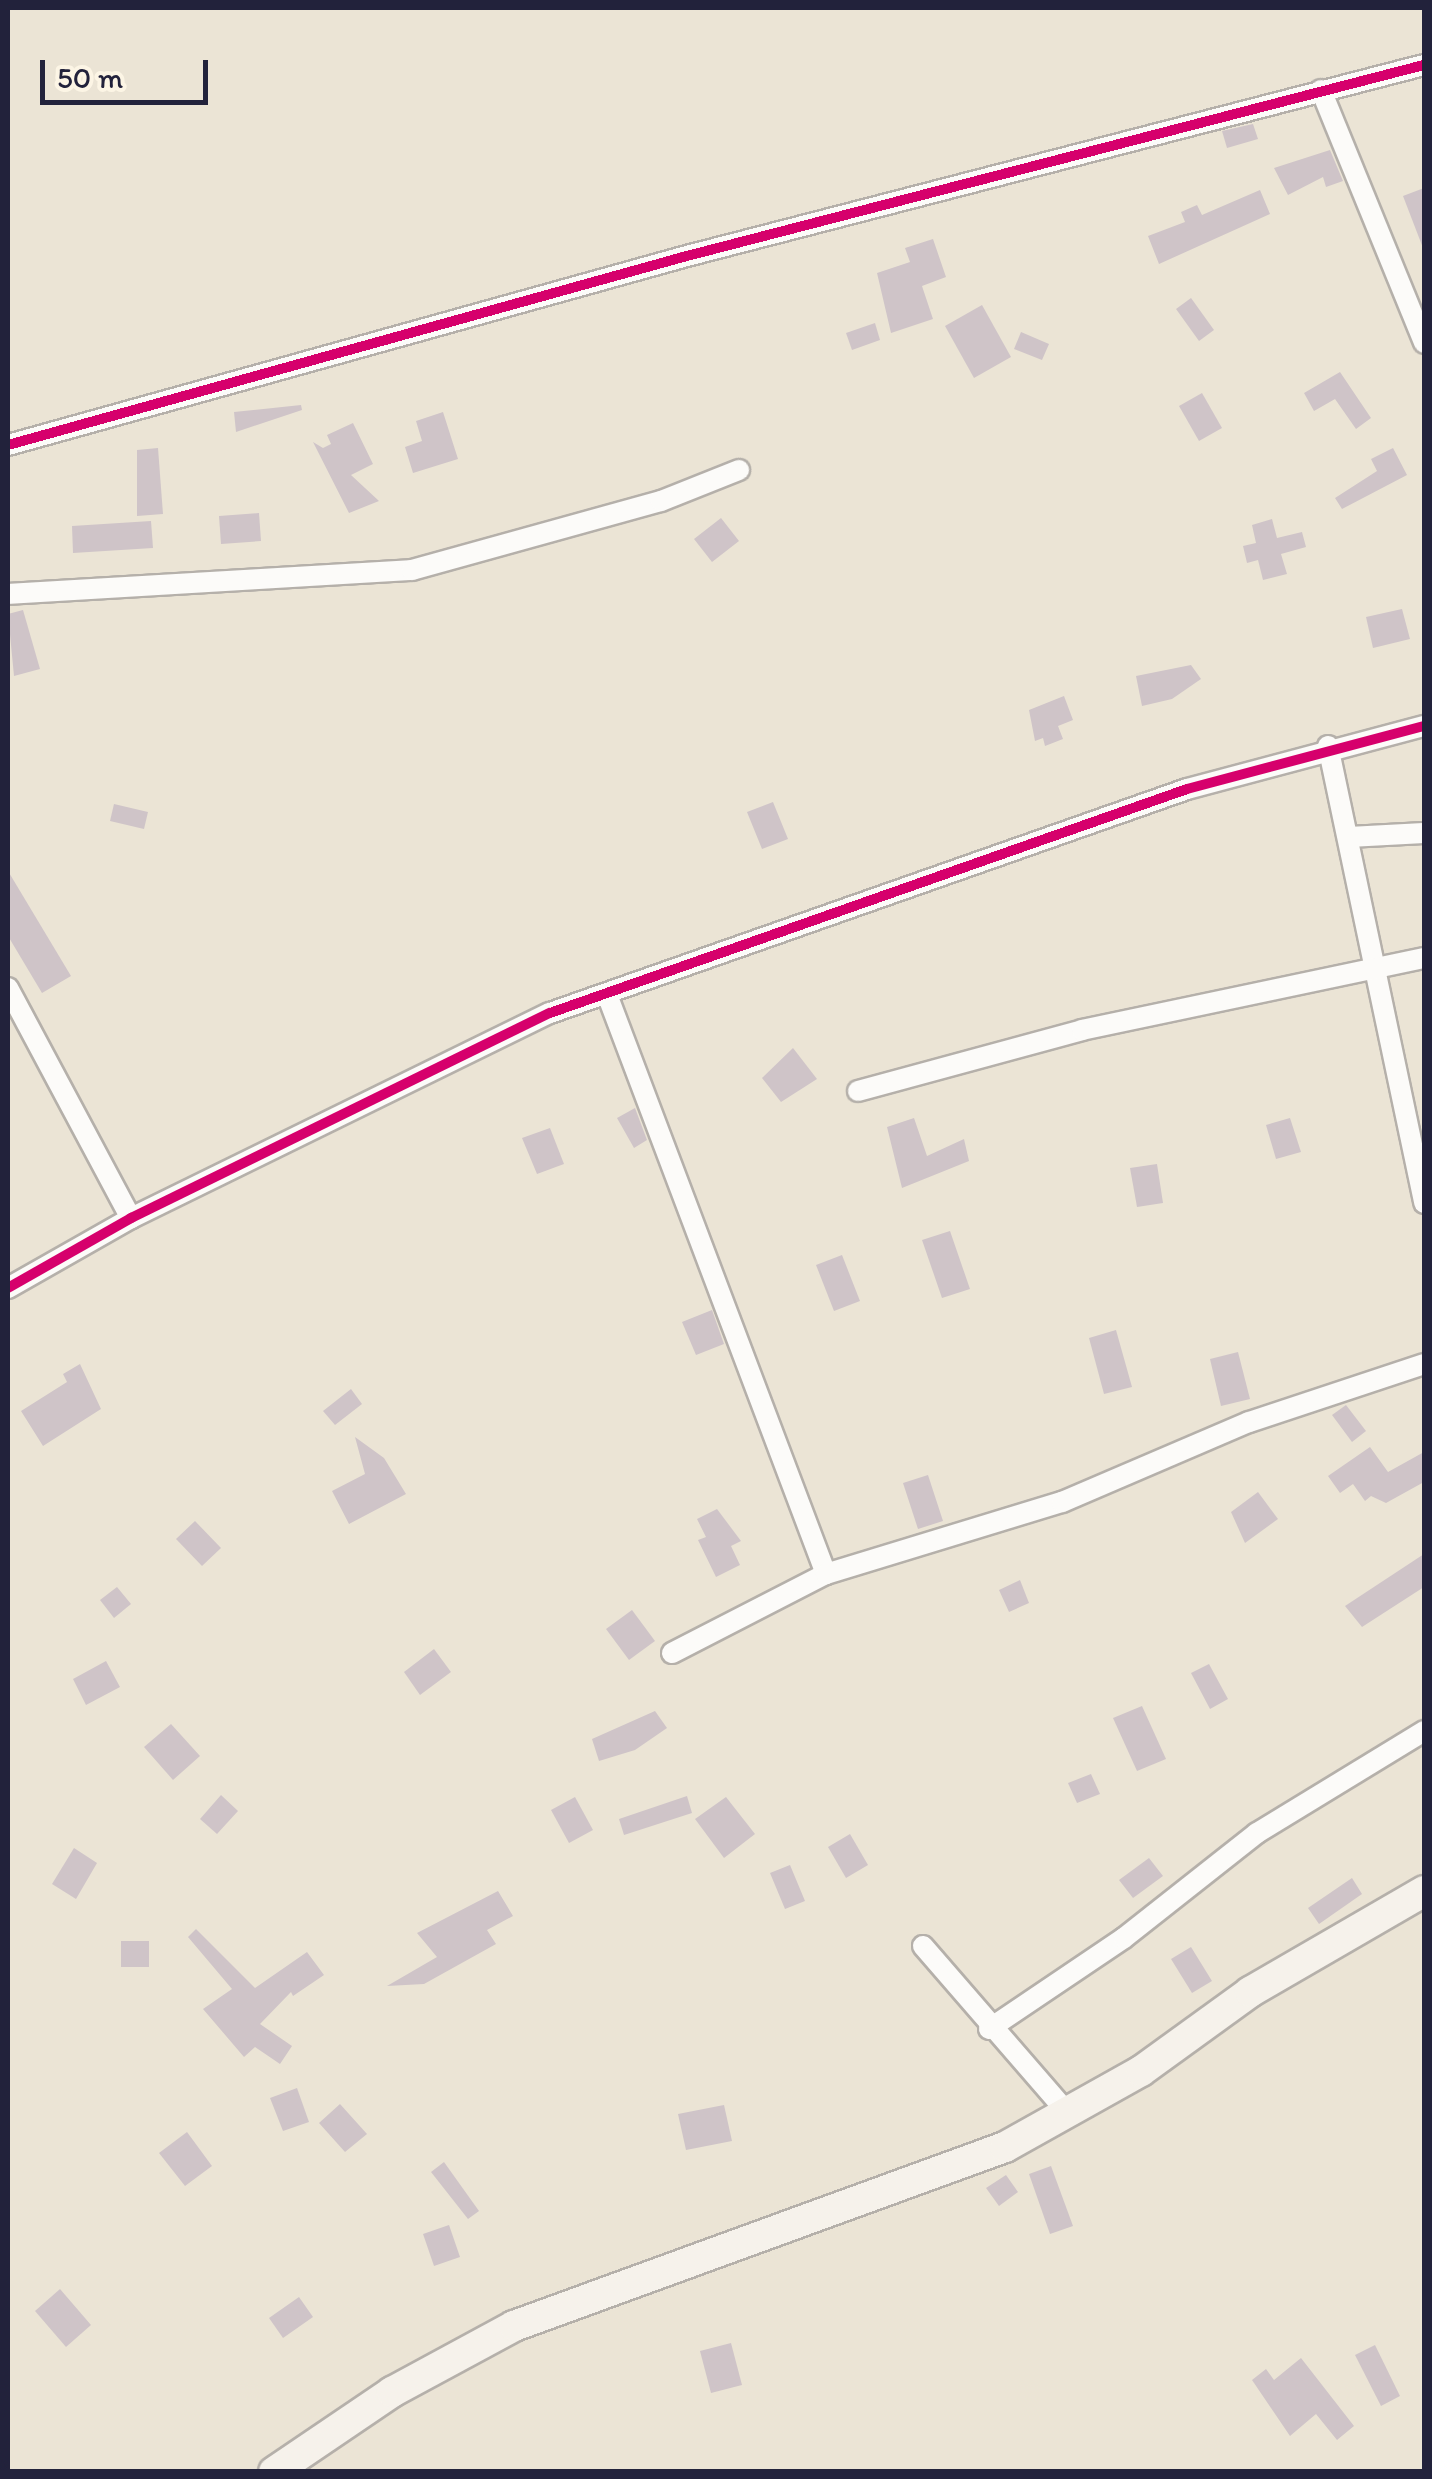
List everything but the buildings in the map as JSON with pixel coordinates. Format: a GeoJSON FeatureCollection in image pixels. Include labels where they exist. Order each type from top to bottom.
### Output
{"type":"FeatureCollection","features":[{"type":"Feature","properties":{"kind":"street"},"geometry":{"type":"LineString","coordinates":[[8,446],[682,257],[1424,65]]}},
{"type":"Feature","properties":{"kind":"street"},"geometry":{"type":"LineString","coordinates":[[1322,90],[1424,344]]}},
{"type":"Feature","properties":{"kind":"street"},"geometry":{"type":"LineString","coordinates":[[8,594],[412,570],[661,500],[738,470]]}},
{"type":"Feature","properties":{"kind":"street"},"geometry":{"type":"LineString","coordinates":[[8,1288],[131,1218],[550,1013],[608,998],[1186,788],[1328,746],[1424,726]]}},
{"type":"Feature","properties":{"kind":"street"},"geometry":{"type":"LineString","coordinates":[[1328,746],[1370,965],[1424,1197]]}},
{"type":"Feature","properties":{"kind":"street"},"geometry":{"type":"LineString","coordinates":[[1348,837],[1424,833]]}},
{"type":"Feature","properties":{"kind":"street"},"geometry":{"type":"LineString","coordinates":[[858,1091],[1370,965],[1424,958]]}},
{"type":"Feature","properties":{"kind":"street"},"geometry":{"type":"LineString","coordinates":[[8,988],[131,1218]]}},
{"type":"Feature","properties":{"kind":"street"},"geometry":{"type":"LineString","coordinates":[[608,998],[826,1574]]}},
{"type":"Feature","properties":{"kind":"street"},"geometry":{"type":"LineString","coordinates":[[672,1652],[826,1574],[1062,1502],[1249,1422],[1424,1364]]}},
{"type":"Feature","properties":{"kind":"street"},"geometry":{"type":"LineString","coordinates":[[990,2030],[1124,1938],[1257,1833],[1424,1731]]}},
{"type":"Feature","properties":{"kind":"street"},"geometry":{"type":"LineString","coordinates":[[274,2472],[392,2392],[514,2326],[1005,2147],[1141,2070],[1250,1992],[1424,1891]]}},
{"type":"Feature","properties":{"kind":"street"},"geometry":{"type":"LineString","coordinates":[[923,1946],[990,2030],[1067,2112]]}},
{"type":"Feature","properties":{"kind":"cycle path"},"geometry":{"type":"LineString","coordinates":[[8,445],[683,257],[1424,65]]}},
{"type":"Feature","properties":{"kind":"cycle path"},"geometry":{"type":"LineString","coordinates":[[8,1288],[131,1218],[550,1013],[1187,789],[1424,726]]}}]}
